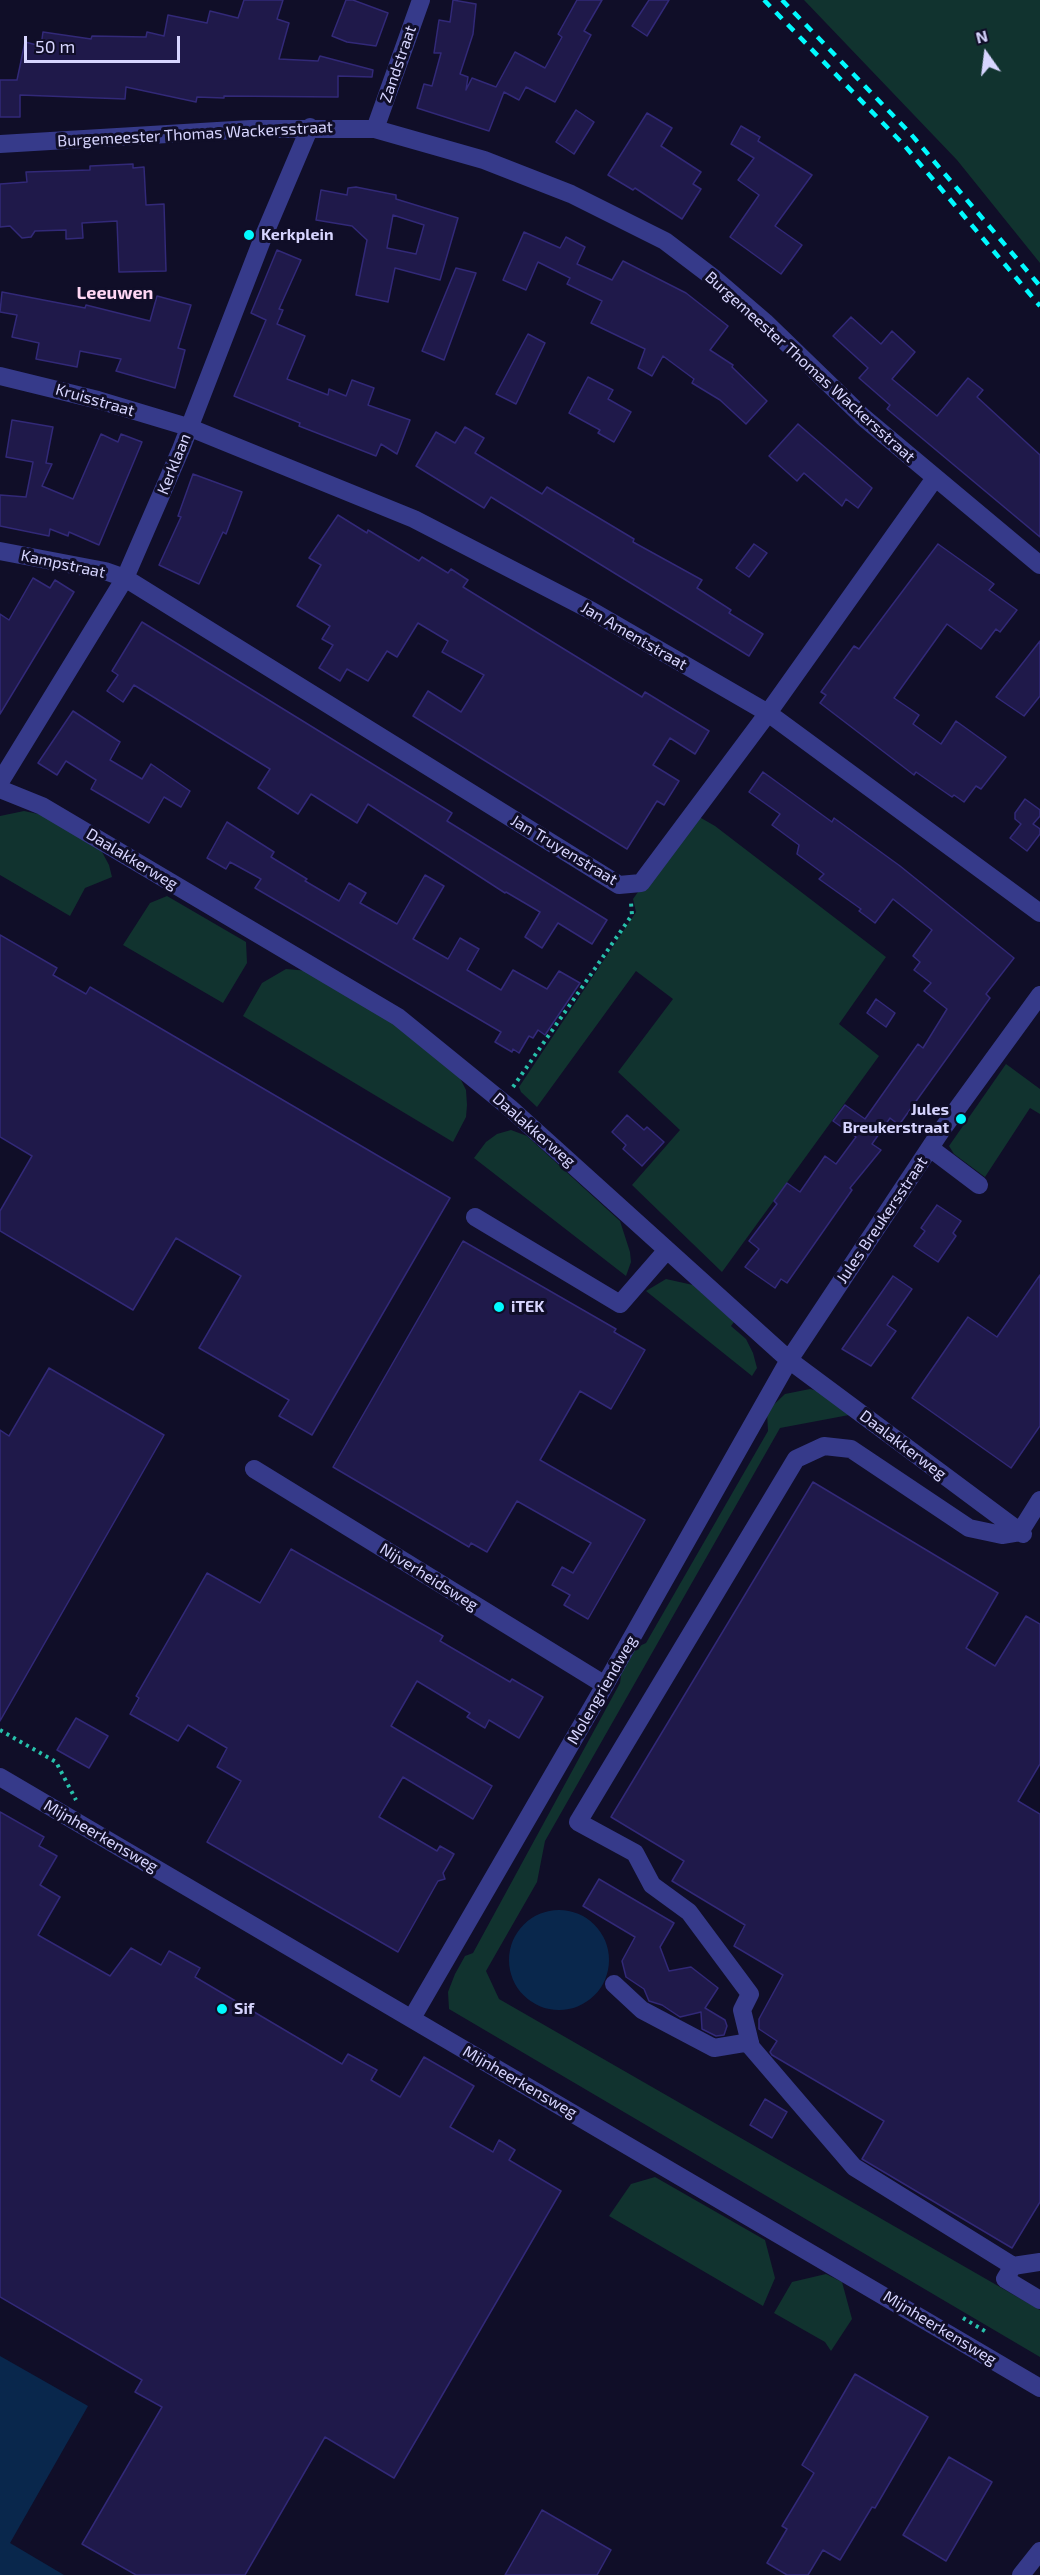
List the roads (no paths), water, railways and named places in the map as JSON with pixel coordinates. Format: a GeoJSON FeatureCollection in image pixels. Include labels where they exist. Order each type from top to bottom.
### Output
{"type":"FeatureCollection","features":[{"type":"Feature","properties":{"kind":"street","name":"Zandstraat"},"geometry":{"type":"LineString","coordinates":[[375,129],[421,0]]}},
{"type":"Feature","properties":{"kind":"street","name":"Burgemeester Thomas Wackersstraat"},"geometry":{"type":"LineString","coordinates":[[0,144],[310,127],[375,129],[484,160],[571,194],[665,242],[715,279],[765,322],[863,417],[1040,565]]}},
{"type":"Feature","properties":{"kind":"street","name":"Kerklaan"},"geometry":{"type":"LineString","coordinates":[[0,782],[124,578],[310,127]]}},
{"type":"Feature","properties":{"kind":"street","name":"Kruisstraat"},"geometry":{"type":"LineString","coordinates":[[0,376],[98,400],[188,427]]}},
{"type":"Feature","properties":{"kind":"street","name":"Jan Amentstraat"},"geometry":{"type":"LineString","coordinates":[[188,427],[414,519],[592,610],[768,713],[1040,913]]}},
{"type":"Feature","properties":{"kind":"street","name":"Jan Truyenstraat"},"geometry":{"type":"LineString","coordinates":[[124,578],[619,885],[641,883],[768,713],[935,478]]}},
{"type":"Feature","properties":{"kind":"street","name":"Kampstraat"},"geometry":{"type":"LineString","coordinates":[[0,551],[105,571],[124,578]]}},
{"type":"Feature","properties":{"kind":"street","name":"Daalakkerweg"},"geometry":{"type":"LineString","coordinates":[[0,789],[42,806],[398,1017],[502,1102],[789,1360],[1022,1533]]}},
{"type":"Feature","properties":{"kind":"street","name":"Jules Breukersstraat"},"geometry":{"type":"LineString","coordinates":[[789,1360],[930,1148],[1040,995]]}},
{"type":"Feature","properties":{"kind":"street"},"geometry":{"type":"LineString","coordinates":[[930,1148],[979,1185]]}},
{"type":"Feature","properties":{"kind":"street"},"geometry":{"type":"LineString","coordinates":[[475,1217],[620,1304],[667,1250]]}},
{"type":"Feature","properties":{"kind":"street","name":"Molengriendweg"},"geometry":{"type":"LineString","coordinates":[[412,2018],[606,1685],[789,1360]]}},
{"type":"Feature","properties":{"kind":"street"},"geometry":{"type":"LineString","coordinates":[[1040,1500],[1022,1533],[1002,1535],[969,1528],[851,1449],[824,1446],[796,1459],[578,1822],[635,1853],[652,1885],[689,1912],[750,1994],[742,2010],[752,2047],[854,2167],[1013,2266],[1040,2262]]}},
{"type":"Feature","properties":{"kind":"street","name":"Nijverheidsweg"},"geometry":{"type":"LineString","coordinates":[[254,1469],[606,1685]]}},
{"type":"Feature","properties":{"kind":"street","name":"Mijnheerkensweg"},"geometry":{"type":"LineString","coordinates":[[0,1777],[1040,2388]]}},
{"type":"Feature","properties":{"kind":"street"},"geometry":{"type":"LineString","coordinates":[[615,1984],[642,2010],[714,2048],[750,2042]]}},
{"type":"Feature","properties":{"kind":"street"},"geometry":{"type":"LineString","coordinates":[[1013,2266],[1005,2279],[1040,2300]]}},
{"type":"Feature","properties":{"kind":"street"},"geometry":{"type":"LineString","coordinates":[[1022,2575],[1040,2551]]}},
{"type":"Feature","properties":{"kind":"water"},"geometry":{"type":"Polygon","coordinates":[[[559,1910],[578,1914],[594,1925],[605,1941],[609,1960],[605,1979],[594,1995],[578,2006],[559,2010],[540,2006],[524,1995],[513,1979],[509,1960],[513,1941],[524,1925],[540,1914],[559,1910]]]}},
{"type":"Feature","properties":{"kind":"water"},"geometry":{"type":"Polygon","coordinates":[[[0,2356],[88,2406],[10,2543],[64,2575],[0,2575],[0,2356]]]}},
{"type":"Feature","properties":{"kind":"railway"},"geometry":{"type":"LineString","coordinates":[[764,0],[904,145],[1040,306]]}},
{"type":"Feature","properties":{"kind":"railway"},"geometry":{"type":"LineString","coordinates":[[782,0],[910,133],[1040,286]]}},
{"type":"Feature","properties":{"kind":"place","name":"Kerkplein"},"geometry":{"type":"Point","coordinates":[249,235]}},
{"type":"Feature","properties":{"kind":"place","name":"Jules Breukerstraat"},"geometry":{"type":"Point","coordinates":[961,1119]}},
{"type":"Feature","properties":{"kind":"place","name":"iTEK"},"geometry":{"type":"Point","coordinates":[499,1307]}},
{"type":"Feature","properties":{"kind":"place","name":"Sif"},"geometry":{"type":"Point","coordinates":[222,2009]}},
{"type":"Feature","properties":{"kind":"district","name":"Leeuwen"},"geometry":{"type":"Point","coordinates":[115,293]}}]}
